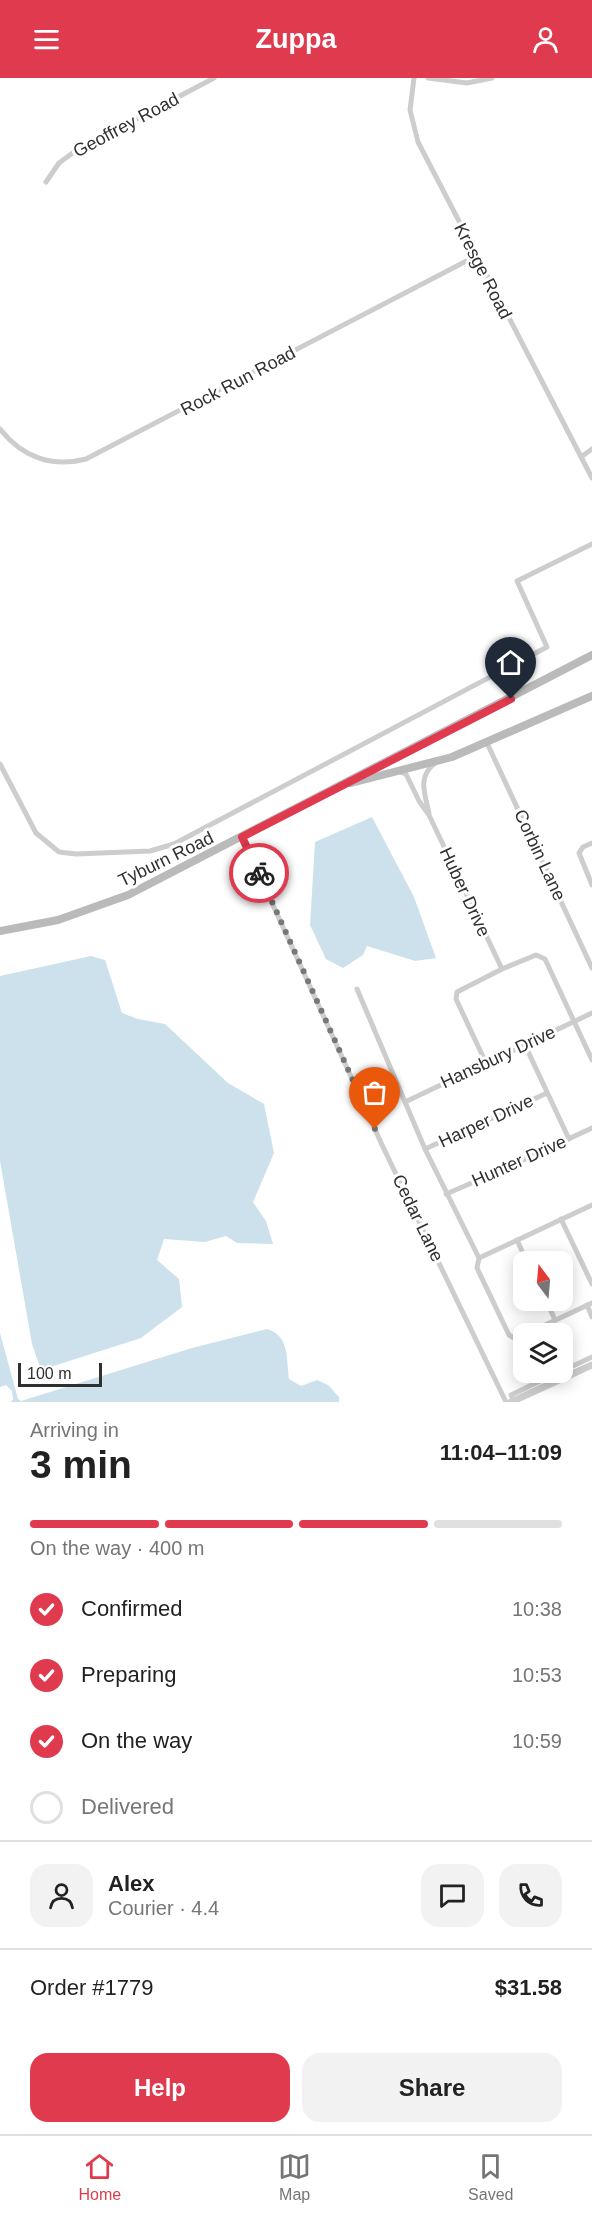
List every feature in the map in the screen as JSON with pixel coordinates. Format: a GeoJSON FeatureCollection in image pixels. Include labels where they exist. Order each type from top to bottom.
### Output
{"type":"FeatureCollection","features":[{"type":"Feature","properties":{"kind":"main road","name":"Tyburn Road"},"geometry":{"type":"LineString","coordinates":[[0,932],[58,920],[128,895],[592,655]]}},
{"type":"Feature","properties":{"kind":"main road"},"geometry":{"type":"LineString","coordinates":[[338,786],[435,763],[487,743],[592,696]]}},
{"type":"Feature","properties":{"kind":"street","name":"Geoffrey Road"},"geometry":{"type":"LineString","coordinates":[[45,182],[59,163],[74,152],[214,78]]}},
{"type":"Feature","properties":{"kind":"street","name":"Kresge Road"},"geometry":{"type":"LineString","coordinates":[[414,78],[410,110],[413,131],[429,167],[592,478]]}},
{"type":"Feature","properties":{"kind":"street"},"geometry":{"type":"LineString","coordinates":[[428,78],[467,83],[492,78]]}},
{"type":"Feature","properties":{"kind":"street","name":"Rock Run Road"},"geometry":{"type":"LineString","coordinates":[[0,429],[20,449],[40,459],[69,462],[86,459],[476,256]]}},
{"type":"Feature","properties":{"kind":"street"},"geometry":{"type":"LineString","coordinates":[[581,457],[592,449]]}},
{"type":"Feature","properties":{"kind":"street"},"geometry":{"type":"LineString","coordinates":[[0,764],[32,827],[54,850],[76,854],[120,852],[155,850],[174,844],[547,647],[517,581],[592,544]]}},
{"type":"Feature","properties":{"kind":"street","name":"Corbin Lane"},"geometry":{"type":"LineString","coordinates":[[487,743],[592,968]]}},
{"type":"Feature","properties":{"kind":"street","name":"Huber Drive"},"geometry":{"type":"LineString","coordinates":[[429,814],[423,778],[426,771],[435,763]]}},
{"type":"Feature","properties":{"kind":"street","name":"Huber Drive"},"geometry":{"type":"LineString","coordinates":[[398,772],[406,774],[429,814],[502,969]]}},
{"type":"Feature","properties":{"kind":"street","name":"Cedar Lane"},"geometry":{"type":"LineString","coordinates":[[242,837],[383,1147],[510,1402]]}},
{"type":"Feature","properties":{"kind":"street"},"geometry":{"type":"LineString","coordinates":[[592,843],[579,851],[592,885]]}},
{"type":"Feature","properties":{"kind":"street"},"geometry":{"type":"LineString","coordinates":[[486,1063],[456,999],[457,992],[536,955],[542,956],[592,1060]]}},
{"type":"Feature","properties":{"kind":"street"},"geometry":{"type":"LineString","coordinates":[[357,989],[425,1149],[479,1258],[477,1268],[513,1337]]}},
{"type":"Feature","properties":{"kind":"street","name":"Hansbury Drive"},"geometry":{"type":"LineString","coordinates":[[405,1102],[592,1013]]}},
{"type":"Feature","properties":{"kind":"street"},"geometry":{"type":"LineString","coordinates":[[525,1045],[569,1139]]}},
{"type":"Feature","properties":{"kind":"street","name":"Harper Drive"},"geometry":{"type":"LineString","coordinates":[[425,1149],[547,1093]]}},
{"type":"Feature","properties":{"kind":"street","name":"Hunter Drive"},"geometry":{"type":"LineString","coordinates":[[446,1194],[592,1128]]}},
{"type":"Feature","properties":{"kind":"street"},"geometry":{"type":"LineString","coordinates":[[479,1258],[592,1205]]}},
{"type":"Feature","properties":{"kind":"street"},"geometry":{"type":"LineString","coordinates":[[561,1220],[592,1284]]}},
{"type":"Feature","properties":{"kind":"street"},"geometry":{"type":"LineString","coordinates":[[517,1240],[522,1251]]}},
{"type":"Feature","properties":{"kind":"street"},"geometry":{"type":"LineString","coordinates":[[549,1323],[589,1304],[592,1317]]}},
{"type":"Feature","properties":{"kind":"street"},"geometry":{"type":"LineString","coordinates":[[551,1311],[555,1320]]}},
{"type":"Feature","properties":{"kind":"street"},"geometry":{"type":"LineString","coordinates":[[573,1366],[592,1357]]}},
{"type":"Feature","properties":{"kind":"street"},"geometry":{"type":"LineString","coordinates":[[510,1402],[592,1365]]}},
{"type":"Feature","properties":{"kind":"street"},"geometry":{"type":"LineString","coordinates":[[510,1402],[511,1395],[537,1383]]}},
{"type":"Feature","properties":{"kind":"water"},"geometry":{"type":"Polygon","coordinates":[[[372,817],[414,897],[436,958],[415,961],[367,946],[363,955],[343,968],[326,959],[310,925],[315,842],[372,817]]]}},
{"type":"Feature","properties":{"kind":"water"},"geometry":{"type":"Polygon","coordinates":[[[91,956],[105,960],[122,1013],[138,1019],[165,1024],[228,1083],[264,1104],[274,1153],[253,1202],[266,1221],[273,1244],[237,1243],[226,1236],[205,1242],[164,1239],[157,1260],[179,1279],[182,1307],[141,1338],[41,1370],[32,1344],[0,1161],[0,976],[91,956]]]}},
{"type":"Feature","properties":{"kind":"water"},"geometry":{"type":"Polygon","coordinates":[[[267,1329],[274,1332],[283,1342],[286,1349],[289,1379],[301,1386],[317,1380],[328,1385],[339,1397],[339,1402],[10,1402],[13,1400],[12,1391],[6,1385],[0,1387],[0,1333],[18,1399],[21,1401],[192,1348],[267,1329]]]}},
{"type":"Feature","properties":{"kind":"way so far"},"geometry":{"type":"LineString","coordinates":[[259,873],[375,1129]]}},
{"type":"Feature","properties":{"kind":"route"},"geometry":{"type":"LineString","coordinates":[[259,873],[242,837],[511,699]]}}]}
